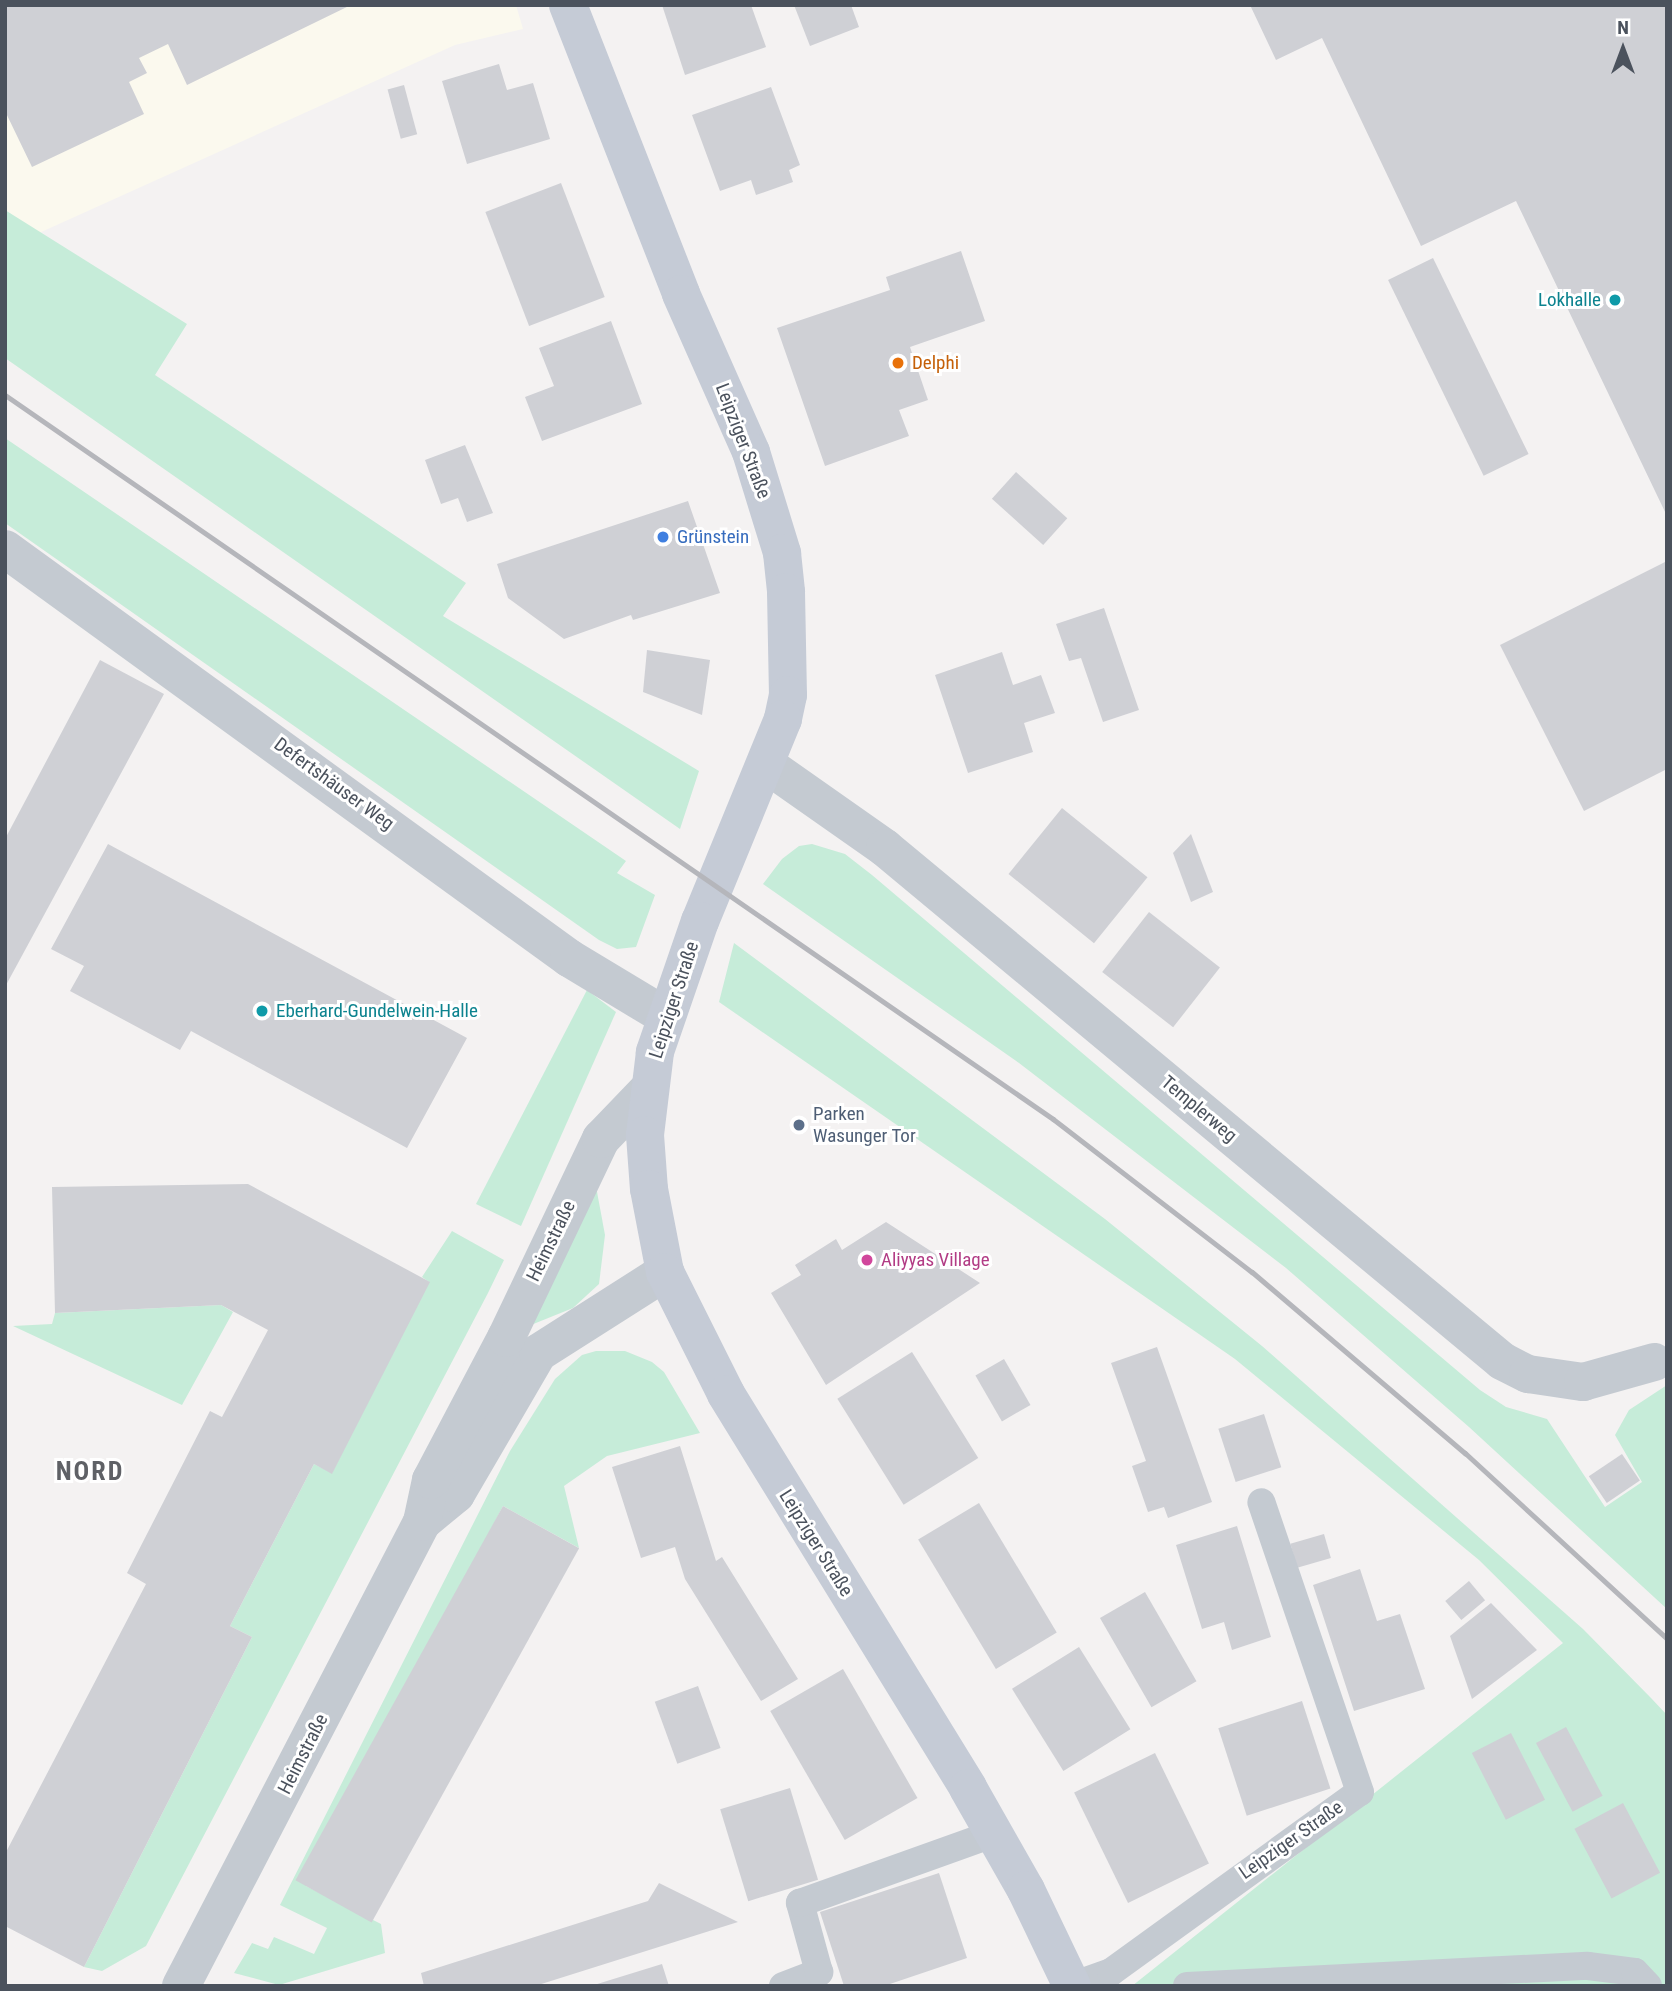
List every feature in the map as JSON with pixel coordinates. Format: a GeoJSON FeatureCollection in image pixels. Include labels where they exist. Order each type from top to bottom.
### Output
{"type":"FeatureCollection","features":[{"type":"Feature","properties":{"kind":"main road","name":"Leipziger Straße"},"geometry":{"type":"LineString","coordinates":[[568,5],[681,294],[751,452],[782,552],[789,635],[788,695],[767,765],[699,921],[665,1016],[649,1088],[645,1135],[649,1189],[665,1272],[726,1394],[993,1833],[1072,1986]]}},
{"type":"Feature","properties":{"kind":"street","name":"Defertshäuser Weg"},"geometry":{"type":"LineString","coordinates":[[5,549],[569,958],[665,1016]]}},
{"type":"Feature","properties":{"kind":"street","name":"Templerweg"},"geometry":{"type":"LineString","coordinates":[[767,765],[876,841],[1502,1361],[1528,1374],[1583,1382],[1654,1362]]}},
{"type":"Feature","properties":{"kind":"street","name":"Heimstraße"},"geometry":{"type":"LineString","coordinates":[[181,1986],[422,1522],[431,1480],[506,1338],[600,1139],[649,1088]]}},
{"type":"Feature","properties":{"kind":"street","name":"Heimstraße"},"geometry":{"type":"LineString","coordinates":[[422,1522],[456,1494],[538,1353],[665,1272]]}},
{"type":"Feature","properties":{"kind":"lane","name":"Leipziger Straße"},"geometry":{"type":"LineString","coordinates":[[1072,1986],[1111,1972],[1360,1792],[1261,1502]]}},
{"type":"Feature","properties":{"kind":"lane"},"geometry":{"type":"LineString","coordinates":[[783,1986],[819,1972],[800,1903],[993,1833]]}},
{"type":"Feature","properties":{"kind":"lane"},"geometry":{"type":"LineString","coordinates":[[1187,1986],[1588,1966],[1635,1972],[1648,1986]]}},
{"type":"Feature","properties":{"kind":"shaded area"},"geometry":{"type":"Polygon","coordinates":[[[5,5],[516,5],[523,29],[455,45],[39,233],[5,210],[5,5]]]}},
{"type":"Feature","properties":{"kind":"green space"},"geometry":{"type":"Polygon","coordinates":[[[5,210],[187,324],[155,375],[466,583],[443,616],[699,771],[680,829],[5,358],[5,210]]]}},
{"type":"Feature","properties":{"kind":"green space"},"geometry":{"type":"Polygon","coordinates":[[[5,438],[626,861],[617,873],[655,895],[636,947],[617,949],[599,940],[5,523],[5,438]]]}},
{"type":"Feature","properties":{"kind":"green space"},"geometry":{"type":"Polygon","coordinates":[[[812,844],[845,854],[872,875],[1480,1390],[1506,1407],[1547,1419],[1605,1507],[1642,1482],[1615,1435],[1629,1410],[1667,1385],[1667,1609],[1469,1427],[1286,1268],[1019,1063],[763,884],[782,859],[799,846],[812,844]]]}},
{"type":"Feature","properties":{"kind":"green space"},"geometry":{"type":"Polygon","coordinates":[[[734,943],[1105,1219],[1262,1346],[1583,1629],[1667,1715],[1667,1986],[1132,1986],[1563,1643],[1479,1560],[1235,1359],[719,1002],[734,943]]]}},
{"type":"Feature","properties":{"kind":"green space"},"geometry":{"type":"Polygon","coordinates":[[[587,990],[616,1012],[521,1226],[476,1204],[587,990]]]}},
{"type":"Feature","properties":{"kind":"green space"},"geometry":{"type":"Polygon","coordinates":[[[595,1181],[605,1235],[599,1284],[573,1308],[526,1327],[595,1181]]]}},
{"type":"Feature","properties":{"kind":"green space"},"geometry":{"type":"Polygon","coordinates":[[[452,1231],[504,1260],[488,1293],[146,1946],[102,1971],[84,1967],[252,1637],[230,1626],[314,1464],[332,1473],[429,1282],[422,1277],[452,1231]]]}},
{"type":"Feature","properties":{"kind":"green space"},"geometry":{"type":"Polygon","coordinates":[[[221,1305],[233,1312],[182,1405],[13,1326],[52,1324],[55,1313],[221,1305]]]}},
{"type":"Feature","properties":{"kind":"green space"},"geometry":{"type":"Polygon","coordinates":[[[596,1351],[625,1351],[652,1362],[664,1372],[700,1433],[607,1456],[564,1486],[579,1548],[503,1506],[306,1886],[381,1924],[385,1953],[279,1985],[234,1973],[252,1943],[268,1949],[274,1937],[314,1954],[327,1928],[280,1905],[510,1451],[555,1379],[582,1355],[596,1351]]]}},
{"type":"Feature","properties":{"kind":"building"},"geometry":{"type":"Polygon","coordinates":[[[5,5],[351,5],[187,85],[168,44],[139,58],[147,73],[129,82],[144,114],[32,167],[5,111],[5,5]]]}},
{"type":"Feature","properties":{"kind":"building"},"geometry":{"type":"Polygon","coordinates":[[[662,5],[751,5],[766,47],[685,75],[662,5]]]}},
{"type":"Feature","properties":{"kind":"building"},"geometry":{"type":"Polygon","coordinates":[[[794,5],[851,5],[859,27],[810,46],[794,5]]]}},
{"type":"Feature","properties":{"kind":"building","name":"Lokhalle"},"geometry":{"type":"Polygon","coordinates":[[[1250,5],[1667,5],[1667,516],[1516,201],[1421,246],[1322,38],[1276,60],[1250,5]]]}},
{"type":"Feature","properties":{"kind":"building"},"geometry":{"type":"Polygon","coordinates":[[[499,64],[507,90],[533,83],[550,139],[467,164],[442,81],[499,64]]]}},
{"type":"Feature","properties":{"kind":"building"},"geometry":{"type":"Polygon","coordinates":[[[404,85],[417,134],[401,139],[388,89],[404,85]]]}},
{"type":"Feature","properties":{"kind":"building"},"geometry":{"type":"Polygon","coordinates":[[[771,87],[800,165],[789,170],[793,182],[756,195],[751,180],[720,191],[692,115],[771,87]]]}},
{"type":"Feature","properties":{"kind":"building"},"geometry":{"type":"Polygon","coordinates":[[[561,183],[605,297],[529,326],[485,212],[561,183]]]}},
{"type":"Feature","properties":{"kind":"building"},"geometry":{"type":"Polygon","coordinates":[[[961,251],[985,321],[910,347],[928,400],[899,410],[909,436],[825,466],[777,328],[890,290],[886,277],[961,251]]]}},
{"type":"Feature","properties":{"kind":"building"},"geometry":{"type":"Polygon","coordinates":[[[1433,258],[1529,454],[1484,476],[1388,280],[1433,258]]]}},
{"type":"Feature","properties":{"kind":"building"},"geometry":{"type":"Polygon","coordinates":[[[611,321],[642,404],[542,441],[525,397],[554,386],[539,348],[611,321]]]}},
{"type":"Feature","properties":{"kind":"building"},"geometry":{"type":"Polygon","coordinates":[[[465,445],[493,513],[467,522],[458,498],[441,504],[425,460],[465,445]]]}},
{"type":"Feature","properties":{"kind":"building"},"geometry":{"type":"Polygon","coordinates":[[[1016,472],[1067,518],[1043,545],[992,499],[1016,472]]]}},
{"type":"Feature","properties":{"kind":"building"},"geometry":{"type":"Polygon","coordinates":[[[688,501],[720,593],[633,620],[631,615],[564,639],[508,598],[497,564],[688,501]]]}},
{"type":"Feature","properties":{"kind":"building"},"geometry":{"type":"Polygon","coordinates":[[[1667,561],[1667,769],[1584,811],[1500,645],[1667,561]]]}},
{"type":"Feature","properties":{"kind":"building"},"geometry":{"type":"Polygon","coordinates":[[[1104,608],[1139,710],[1103,722],[1081,658],[1069,661],[1056,624],[1104,608]]]}},
{"type":"Feature","properties":{"kind":"building"},"geometry":{"type":"Polygon","coordinates":[[[647,650],[710,660],[702,715],[643,692],[647,650]]]}},
{"type":"Feature","properties":{"kind":"building"},"geometry":{"type":"Polygon","coordinates":[[[1002,652],[1013,685],[1041,675],[1055,713],[1024,723],[1033,752],[968,773],[935,675],[1002,652]]]}},
{"type":"Feature","properties":{"kind":"building"},"geometry":{"type":"Polygon","coordinates":[[[100,660],[164,694],[5,987],[5,839],[100,660]]]}},
{"type":"Feature","properties":{"kind":"building"},"geometry":{"type":"Polygon","coordinates":[[[1062,808],[1147,877],[1094,943],[1009,874],[1062,808]]]}},
{"type":"Feature","properties":{"kind":"building"},"geometry":{"type":"Polygon","coordinates":[[[1191,834],[1213,892],[1191,902],[1173,853],[1191,834]]]}},
{"type":"Feature","properties":{"kind":"building","name":"Eberhard-Gundelwein-Halle"},"geometry":{"type":"Polygon","coordinates":[[[108,844],[467,1038],[407,1148],[191,1031],[180,1050],[70,991],[84,966],[51,949],[108,844]]]}},
{"type":"Feature","properties":{"kind":"building"},"geometry":{"type":"Polygon","coordinates":[[[1149,912],[1220,967],[1173,1027],[1102,972],[1149,912]]]}},
{"type":"Feature","properties":{"kind":"building"},"geometry":{"type":"Polygon","coordinates":[[[248,1184],[430,1282],[332,1474],[314,1464],[230,1626],[252,1637],[84,1967],[5,1926],[5,1854],[146,1584],[127,1573],[210,1411],[222,1417],[268,1330],[221,1305],[55,1313],[52,1187],[248,1184]]]}},
{"type":"Feature","properties":{"kind":"building"},"geometry":{"type":"Polygon","coordinates":[[[886,1222],[980,1283],[826,1385],[771,1293],[801,1275],[795,1265],[836,1239],[842,1250],[886,1222]]]}},
{"type":"Feature","properties":{"kind":"building"},"geometry":{"type":"Polygon","coordinates":[[[1157,1347],[1212,1502],[1168,1518],[1164,1507],[1148,1512],[1132,1466],[1146,1461],[1111,1363],[1157,1347]]]}},
{"type":"Feature","properties":{"kind":"building"},"geometry":{"type":"Polygon","coordinates":[[[912,1352],[978,1458],[904,1505],[837,1399],[912,1352]]]}},
{"type":"Feature","properties":{"kind":"building"},"geometry":{"type":"Polygon","coordinates":[[[1004,1359],[1030,1405],[1002,1421],[975,1376],[1004,1359]]]}},
{"type":"Feature","properties":{"kind":"building"},"geometry":{"type":"Polygon","coordinates":[[[1264,1414],[1281,1467],[1236,1482],[1218,1429],[1264,1414]]]}},
{"type":"Feature","properties":{"kind":"building"},"geometry":{"type":"Polygon","coordinates":[[[680,1446],[716,1561],[722,1557],[798,1679],[761,1701],[685,1579],[675,1547],[641,1558],[612,1467],[680,1446]]]}},
{"type":"Feature","properties":{"kind":"building"},"geometry":{"type":"Polygon","coordinates":[[[1622,1454],[1640,1481],[1607,1503],[1589,1476],[1622,1454]]]}},
{"type":"Feature","properties":{"kind":"building"},"geometry":{"type":"Polygon","coordinates":[[[979,1503],[1057,1632],[996,1669],[918,1540],[979,1503]]]}},
{"type":"Feature","properties":{"kind":"building"},"geometry":{"type":"Polygon","coordinates":[[[503,1506],[579,1548],[372,1923],[296,1880],[503,1506]]]}},
{"type":"Feature","properties":{"kind":"building"},"geometry":{"type":"Polygon","coordinates":[[[1237,1526],[1271,1637],[1232,1650],[1224,1622],[1202,1629],[1176,1545],[1237,1526]]]}},
{"type":"Feature","properties":{"kind":"building"},"geometry":{"type":"Polygon","coordinates":[[[1324,1534],[1331,1558],[1297,1568],[1290,1544],[1324,1534]]]}},
{"type":"Feature","properties":{"kind":"building"},"geometry":{"type":"Polygon","coordinates":[[[1360,1569],[1377,1621],[1400,1614],[1425,1689],[1354,1711],[1313,1585],[1360,1569]]]}},
{"type":"Feature","properties":{"kind":"building"},"geometry":{"type":"Polygon","coordinates":[[[1469,1581],[1485,1600],[1461,1620],[1445,1601],[1469,1581]]]}},
{"type":"Feature","properties":{"kind":"building"},"geometry":{"type":"Polygon","coordinates":[[[1145,1592],[1196,1681],[1151,1707],[1100,1618],[1145,1592]]]}},
{"type":"Feature","properties":{"kind":"building"},"geometry":{"type":"Polygon","coordinates":[[[1491,1603],[1537,1650],[1472,1699],[1450,1636],[1491,1603]]]}},
{"type":"Feature","properties":{"kind":"building"},"geometry":{"type":"Polygon","coordinates":[[[1079,1647],[1130,1729],[1063,1771],[1012,1689],[1079,1647]]]}},
{"type":"Feature","properties":{"kind":"building"},"geometry":{"type":"Polygon","coordinates":[[[843,1669],[918,1798],[845,1840],[770,1711],[843,1669]]]}},
{"type":"Feature","properties":{"kind":"building"},"geometry":{"type":"Polygon","coordinates":[[[698,1686],[721,1748],[677,1764],[655,1702],[698,1686]]]}},
{"type":"Feature","properties":{"kind":"building"},"geometry":{"type":"Polygon","coordinates":[[[1302,1701],[1330,1788],[1247,1816],[1218,1728],[1302,1701]]]}},
{"type":"Feature","properties":{"kind":"building"},"geometry":{"type":"Polygon","coordinates":[[[1566,1727],[1603,1796],[1573,1812],[1536,1743],[1566,1727]]]}},
{"type":"Feature","properties":{"kind":"building"},"geometry":{"type":"Polygon","coordinates":[[[1511,1733],[1545,1800],[1506,1820],[1472,1753],[1511,1733]]]}},
{"type":"Feature","properties":{"kind":"building"},"geometry":{"type":"Polygon","coordinates":[[[1155,1753],[1209,1864],[1128,1903],[1074,1792],[1155,1753]]]}},
{"type":"Feature","properties":{"kind":"building"},"geometry":{"type":"Polygon","coordinates":[[[790,1788],[818,1880],[748,1901],[720,1809],[790,1788]]]}},
{"type":"Feature","properties":{"kind":"building"},"geometry":{"type":"Polygon","coordinates":[[[1623,1803],[1660,1873],[1612,1899],[1574,1829],[1623,1803]]]}},
{"type":"Feature","properties":{"kind":"building"},"geometry":{"type":"Polygon","coordinates":[[[939,1873],[967,1958],[884,1986],[844,1986],[820,1912],[939,1873]]]}},
{"type":"Feature","properties":{"kind":"building"},"geometry":{"type":"Polygon","coordinates":[[[659,1883],[738,1922],[535,1986],[424,1986],[421,1973],[648,1901],[659,1883]]]}},
{"type":"Feature","properties":{"kind":"building"},"geometry":{"type":"Polygon","coordinates":[[[662,1964],[669,1986],[594,1986],[594,1985],[662,1964]]]}},
{"type":"Feature","properties":{"kind":"railway"},"geometry":{"type":"LineString","coordinates":[[5,395],[1053,1119],[1252,1272],[1465,1453],[1667,1639]]}},
{"type":"Feature","properties":{"kind":"place","name":"Lokhalle"},"geometry":{"type":"Point","coordinates":[1615,300]}},
{"type":"Feature","properties":{"kind":"place","name":"Delphi"},"geometry":{"type":"Point","coordinates":[898,363]}},
{"type":"Feature","properties":{"kind":"place","name":"Grünstein"},"geometry":{"type":"Point","coordinates":[663,537]}},
{"type":"Feature","properties":{"kind":"place","name":"Eberhard-Gundelwein-Halle"},"geometry":{"type":"Point","coordinates":[262,1011]}},
{"type":"Feature","properties":{"kind":"place","name":"Parken Wasunger Tor"},"geometry":{"type":"Point","coordinates":[799,1125]}},
{"type":"Feature","properties":{"kind":"place","name":"Aliyyas Village"},"geometry":{"type":"Point","coordinates":[867,1260]}},
{"type":"Feature","properties":{"kind":"district","name":"NORD"},"geometry":{"type":"Point","coordinates":[90,1472]}}]}
